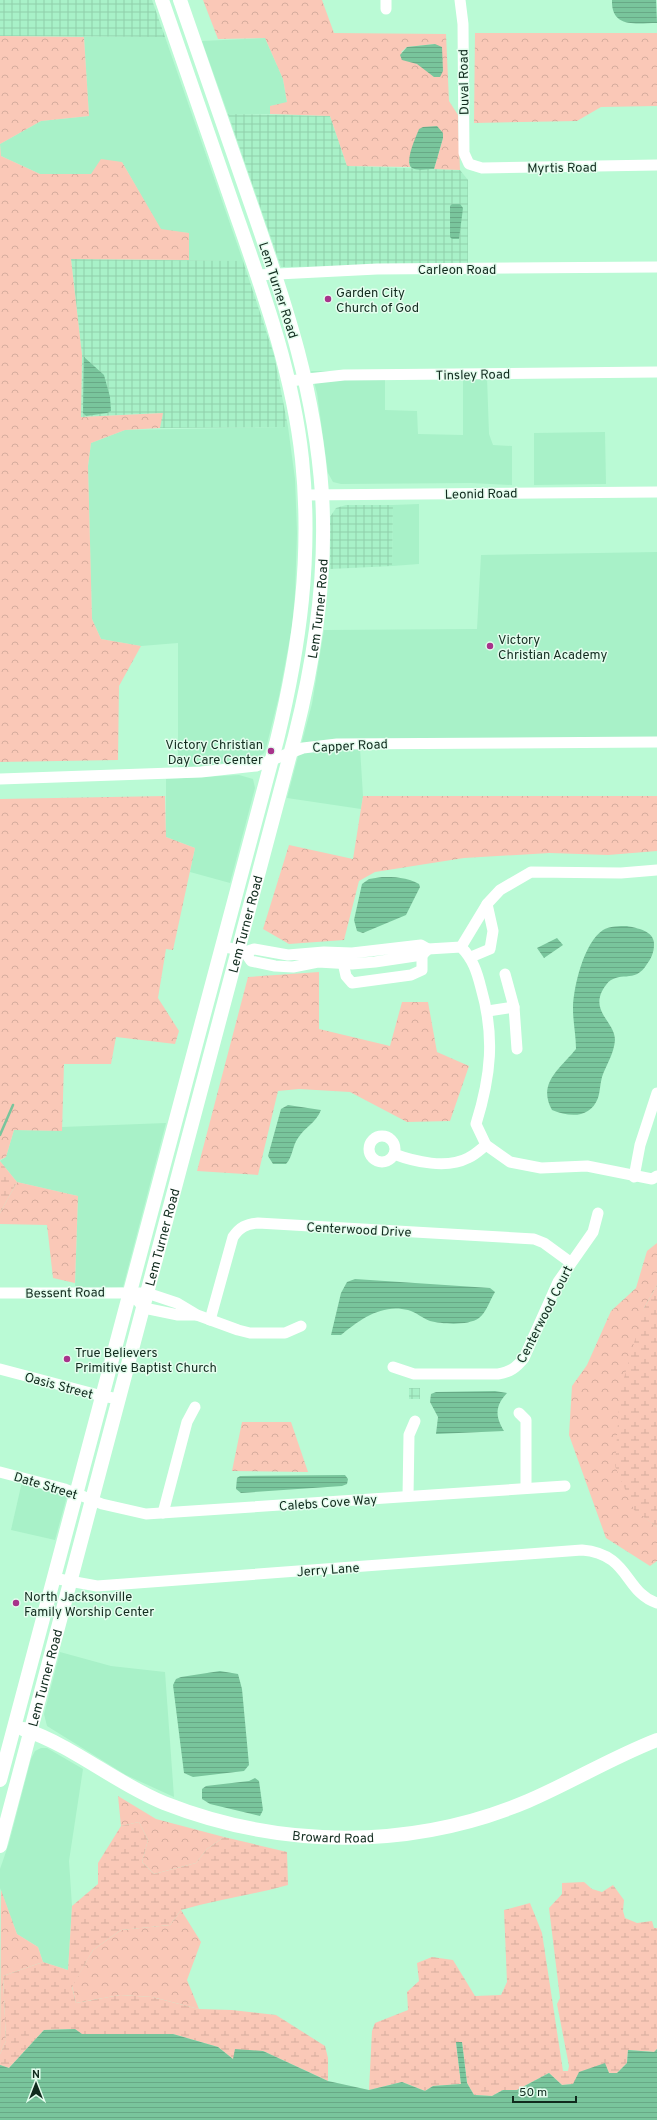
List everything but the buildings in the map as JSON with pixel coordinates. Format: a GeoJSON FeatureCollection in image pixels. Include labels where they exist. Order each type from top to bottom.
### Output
{"type":"FeatureCollection","features":[{"type":"Feature","properties":{"kind":"main road","name":"Lem Turner Road"},"geometry":{"type":"LineString","coordinates":[[0,1780],[272,760],[291,683],[301,621],[306,557],[305,495],[299,436],[289,381],[278,337],[258,275],[162,0]]}},
{"type":"Feature","properties":{"kind":"main road","name":"Lem Turner Road"},"geometry":{"type":"LineString","coordinates":[[0,1846],[4,1812],[30,1732],[192,1125],[242,951],[308,686],[316,637],[322,560],[322,495],[314,426],[306,379],[294,332],[275,274],[180,0]]}},
{"type":"Feature","properties":{"kind":"main road"},"geometry":{"type":"LineString","coordinates":[[175,1122],[192,1125]]}},
{"type":"Feature","properties":{"kind":"main road","name":"Broward Road"},"geometry":{"type":"LineString","coordinates":[[14,1726],[69,1750],[144,1794],[187,1811],[252,1829],[297,1836],[332,1838],[363,1838],[413,1833],[480,1819],[528,1801],[616,1758],[657,1740]]}},
{"type":"Feature","properties":{"kind":"street","name":"Duval Road"},"geometry":{"type":"LineString","coordinates":[[460,0],[463,24],[464,153],[469,164]]}},
{"type":"Feature","properties":{"kind":"street","name":"Myrtis Road"},"geometry":{"type":"LineString","coordinates":[[469,164],[482,168],[657,165]]}},
{"type":"Feature","properties":{"kind":"street","name":"Carleon Road"},"geometry":{"type":"LineString","coordinates":[[258,275],[377,269],[657,267]]}},
{"type":"Feature","properties":{"kind":"street","name":"Tinsley Road"},"geometry":{"type":"LineString","coordinates":[[289,381],[344,375],[657,372]]}},
{"type":"Feature","properties":{"kind":"street","name":"Leonid Road"},"geometry":{"type":"LineString","coordinates":[[305,495],[657,492]]}},
{"type":"Feature","properties":{"kind":"street","name":"Capper Road"},"geometry":{"type":"LineString","coordinates":[[0,779],[182,774],[256,766],[303,748],[337,744],[657,742]]}},
{"type":"Feature","properties":{"kind":"street"},"geometry":{"type":"LineString","coordinates":[[461,947],[487,904],[500,890],[530,872],[621,874],[657,870]]}},
{"type":"Feature","properties":{"kind":"street"},"geometry":{"type":"LineString","coordinates":[[471,957],[490,949],[493,931],[487,904]]}},
{"type":"Feature","properties":{"kind":"street"},"geometry":{"type":"LineString","coordinates":[[222,946],[242,951],[254,949],[288,955],[324,952],[342,958],[421,945],[425,952],[422,970],[411,975],[352,983],[346,976],[342,958]]}},
{"type":"Feature","properties":{"kind":"street"},"geometry":{"type":"LineString","coordinates":[[425,952],[461,947]]}},
{"type":"Feature","properties":{"kind":"street"},"geometry":{"type":"LineString","coordinates":[[461,947],[471,957],[488,1011],[491,1053],[485,1096],[476,1124],[486,1145],[510,1162],[541,1168],[587,1166],[634,1177],[652,1179],[657,1176]]}},
{"type":"Feature","properties":{"kind":"street"},"geometry":{"type":"LineString","coordinates":[[505,974],[514,1007],[517,1049]]}},
{"type":"Feature","properties":{"kind":"street"},"geometry":{"type":"LineString","coordinates":[[488,1011],[514,1007]]}},
{"type":"Feature","properties":{"kind":"street"},"geometry":{"type":"LineString","coordinates":[[634,1177],[640,1145],[652,1120],[657,1093]]}},
{"type":"Feature","properties":{"kind":"street"},"geometry":{"type":"LineString","coordinates":[[394,1154],[425,1162],[447,1163],[468,1158],[486,1145]]}},
{"type":"Feature","properties":{"kind":"street","name":"Centerwood Court"},"geometry":{"type":"LineString","coordinates":[[393,1366],[414,1374],[498,1374],[517,1368],[524,1358],[558,1282],[570,1262],[593,1232],[598,1213]]}},
{"type":"Feature","properties":{"kind":"street","name":"Centerwood Drive"},"geometry":{"type":"LineString","coordinates":[[210,1320],[233,1237],[240,1228],[247,1224],[258,1222],[534,1239],[544,1243],[570,1262]]}},
{"type":"Feature","properties":{"kind":"street"},"geometry":{"type":"LineString","coordinates":[[130,1292],[144,1308]]}},
{"type":"Feature","properties":{"kind":"street","name":"Bessent Road"},"geometry":{"type":"LineString","coordinates":[[0,1293],[147,1293],[177,1303],[197,1315],[210,1320],[250,1332],[285,1332],[301,1326]]}},
{"type":"Feature","properties":{"kind":"street","name":"Bessent Road"},"geometry":{"type":"LineString","coordinates":[[144,1308],[178,1315],[197,1315]]}},
{"type":"Feature","properties":{"kind":"street","name":"Oasis Street"},"geometry":{"type":"LineString","coordinates":[[0,1369],[102,1396],[119,1399]]}},
{"type":"Feature","properties":{"kind":"street"},"geometry":{"type":"LineString","coordinates":[[163,1513],[187,1422],[195,1407]]}},
{"type":"Feature","properties":{"kind":"street"},"geometry":{"type":"LineString","coordinates":[[519,1413],[526,1420],[526,1488]]}},
{"type":"Feature","properties":{"kind":"street"},"geometry":{"type":"LineString","coordinates":[[408,1496],[409,1435],[415,1420]]}},
{"type":"Feature","properties":{"kind":"street","name":"Date Street"},"geometry":{"type":"LineString","coordinates":[[0,1472],[76,1493],[92,1500]]}},
{"type":"Feature","properties":{"kind":"street","name":"Calebs Cove Way"},"geometry":{"type":"LineString","coordinates":[[92,1500],[136,1512],[163,1513],[565,1486]]}},
{"type":"Feature","properties":{"kind":"street","name":"Jerry Lane"},"geometry":{"type":"LineString","coordinates":[[54,1578],[97,1586],[582,1550],[602,1553],[619,1566],[640,1592],[657,1603]]}},
{"type":"Feature","properties":{"kind":"shaded area"},"geometry":{"type":"Polygon","coordinates":[[[0,0],[152,0],[165,37],[0,36],[0,0]]]}},
{"type":"Feature","properties":{"kind":"shaded area"},"geometry":{"type":"Polygon","coordinates":[[[612,0],[656,0],[657,23],[634,23],[621,20],[616,16],[613,9],[612,0]]]}},
{"type":"Feature","properties":{"kind":"shaded area"},"geometry":{"type":"Polygon","coordinates":[[[84,37],[165,37],[243,261],[189,260],[189,233],[161,230],[122,162],[92,174],[40,174],[1,156],[0,144],[41,121],[89,116],[84,37]]]}},
{"type":"Feature","properties":{"kind":"shaded area"},"geometry":{"type":"Polygon","coordinates":[[[265,38],[283,79],[287,103],[270,106],[270,114],[228,114],[202,41],[265,38]]]}},
{"type":"Feature","properties":{"kind":"shaded area"},"geometry":{"type":"Polygon","coordinates":[[[435,44],[442,47],[443,71],[440,77],[434,77],[417,64],[402,60],[400,55],[407,47],[435,44]]]}},
{"type":"Feature","properties":{"kind":"shaded area"},"geometry":{"type":"Polygon","coordinates":[[[228,114],[330,116],[347,166],[460,170],[468,180],[468,265],[281,267],[228,114]]]}},
{"type":"Feature","properties":{"kind":"shaded area"},"geometry":{"type":"Polygon","coordinates":[[[437,126],[443,133],[443,138],[434,169],[420,170],[412,168],[409,160],[413,143],[419,129],[423,127],[437,126]]]}},
{"type":"Feature","properties":{"kind":"shaded area"},"geometry":{"type":"Polygon","coordinates":[[[452,204],[460,204],[463,208],[459,239],[452,239],[450,237],[450,206],[452,204]]]}},
{"type":"Feature","properties":{"kind":"shaded area"},"geometry":{"type":"Polygon","coordinates":[[[71,259],[243,261],[274,355],[288,427],[160,428],[162,413],[81,417],[82,355],[71,259]]]}},
{"type":"Feature","properties":{"kind":"shaded area"},"geometry":{"type":"Polygon","coordinates":[[[84,357],[104,375],[110,397],[111,411],[107,413],[86,416],[83,413],[84,357]]]}},
{"type":"Feature","properties":{"kind":"shaded area"},"geometry":{"type":"Polygon","coordinates":[[[311,371],[385,371],[385,410],[417,411],[418,434],[463,435],[463,378],[487,377],[489,434],[493,445],[512,446],[512,485],[471,483],[341,484],[333,482],[328,473],[317,393],[311,371]]]}},
{"type":"Feature","properties":{"kind":"shaded area"},"geometry":{"type":"Polygon","coordinates":[[[288,427],[295,479],[297,533],[295,593],[292,627],[279,696],[266,748],[264,753],[258,757],[241,761],[178,769],[178,643],[141,646],[101,639],[92,619],[88,466],[91,443],[125,430],[288,427]]]}},
{"type":"Feature","properties":{"kind":"shaded area"},"geometry":{"type":"Polygon","coordinates":[[[605,432],[606,484],[534,485],[534,433],[605,432]]]}},
{"type":"Feature","properties":{"kind":"shaded area"},"geometry":{"type":"Polygon","coordinates":[[[419,504],[419,564],[392,566],[393,505],[419,504]]]}},
{"type":"Feature","properties":{"kind":"shaded area"},"geometry":{"type":"Polygon","coordinates":[[[346,505],[393,505],[392,566],[330,569],[330,517],[336,508],[346,505]]]}},
{"type":"Feature","properties":{"kind":"shaded area","name":"Victory Christian Academy"},"geometry":{"type":"Polygon","coordinates":[[[657,552],[657,746],[360,748],[363,796],[361,809],[287,798],[312,704],[324,630],[477,629],[481,555],[657,552]]]}},
{"type":"Feature","properties":{"kind":"shaded area"},"geometry":{"type":"Polygon","coordinates":[[[239,775],[253,779],[255,788],[230,883],[190,872],[195,848],[166,837],[166,779],[239,775]]]}},
{"type":"Feature","properties":{"kind":"shaded area"},"geometry":{"type":"Polygon","coordinates":[[[396,877],[405,879],[419,884],[420,887],[406,915],[363,933],[357,931],[354,920],[362,884],[369,879],[396,877]]]}},
{"type":"Feature","properties":{"kind":"shaded area"},"geometry":{"type":"Polygon","coordinates":[[[627,926],[649,933],[654,940],[654,945],[650,960],[642,970],[632,976],[611,980],[601,994],[599,1001],[600,1008],[614,1033],[615,1040],[612,1055],[602,1077],[598,1098],[590,1110],[584,1113],[572,1115],[552,1110],[547,1092],[549,1084],[557,1070],[576,1049],[573,1014],[575,989],[585,955],[590,944],[603,930],[611,927],[627,926]]]}},
{"type":"Feature","properties":{"kind":"shaded area"},"geometry":{"type":"Polygon","coordinates":[[[557,938],[563,945],[544,958],[537,948],[557,938]]]}},
{"type":"Feature","properties":{"kind":"shaded area"},"geometry":{"type":"Polygon","coordinates":[[[288,1105],[321,1110],[313,1122],[298,1138],[286,1164],[273,1164],[268,1156],[281,1109],[288,1105]]]}},
{"type":"Feature","properties":{"kind":"shaded area"},"geometry":{"type":"Polygon","coordinates":[[[166,1123],[123,1287],[75,1289],[78,1196],[17,1182],[0,1161],[6,1157],[14,1130],[62,1131],[62,1127],[166,1123]]]}},
{"type":"Feature","properties":{"kind":"shaded area"},"geometry":{"type":"Polygon","coordinates":[[[355,1279],[490,1288],[495,1292],[486,1310],[474,1321],[455,1324],[435,1322],[427,1320],[414,1312],[398,1308],[372,1314],[355,1324],[341,1335],[331,1335],[341,1293],[347,1282],[355,1279]]]}},
{"type":"Feature","properties":{"kind":"shaded area"},"geometry":{"type":"Polygon","coordinates":[[[409,1388],[420,1388],[420,1399],[409,1399],[409,1388]]]}},
{"type":"Feature","properties":{"kind":"shaded area"},"geometry":{"type":"Polygon","coordinates":[[[495,1391],[507,1393],[498,1407],[499,1421],[504,1431],[436,1434],[438,1417],[430,1402],[431,1394],[436,1392],[495,1391]]]}},
{"type":"Feature","properties":{"kind":"shaded area"},"geometry":{"type":"Polygon","coordinates":[[[24,1473],[70,1485],[55,1540],[11,1530],[24,1473]]]}},
{"type":"Feature","properties":{"kind":"shaded area"},"geometry":{"type":"Polygon","coordinates":[[[345,1475],[348,1479],[347,1484],[342,1486],[241,1493],[236,1489],[237,1478],[240,1476],[345,1475]]]}},
{"type":"Feature","properties":{"kind":"shaded area"},"geometry":{"type":"Polygon","coordinates":[[[60,1652],[111,1666],[165,1672],[174,1797],[126,1775],[47,1726],[44,1714],[60,1652]]]}},
{"type":"Feature","properties":{"kind":"shaded area"},"geometry":{"type":"Polygon","coordinates":[[[220,1671],[238,1674],[242,1689],[249,1765],[244,1771],[193,1777],[184,1773],[173,1685],[176,1679],[181,1677],[220,1671]]]}},
{"type":"Feature","properties":{"kind":"shaded area"},"geometry":{"type":"Polygon","coordinates":[[[41,1748],[47,1748],[83,1769],[69,1861],[72,1906],[68,1970],[43,1962],[38,1947],[17,1934],[0,1888],[0,1869],[9,1843],[31,1759],[35,1751],[41,1748]]]}},
{"type":"Feature","properties":{"kind":"shaded area"},"geometry":{"type":"Polygon","coordinates":[[[255,1778],[259,1781],[263,1810],[260,1816],[210,1804],[202,1799],[202,1789],[206,1786],[249,1781],[255,1778]]]}},
{"type":"Feature","properties":{"kind":"shaded area"},"geometry":{"type":"Polygon","coordinates":[[[75,2029],[82,2034],[173,2034],[218,2047],[233,2059],[235,2049],[263,2051],[328,2081],[369,2090],[402,2082],[425,2091],[433,2086],[461,2084],[456,2042],[462,2042],[467,2083],[474,2095],[492,2096],[503,2090],[517,2090],[549,2073],[562,2085],[573,2084],[579,2072],[605,2063],[609,2073],[617,2073],[627,2063],[628,2050],[654,2052],[657,2049],[657,2120],[0,2120],[0,2065],[9,2068],[44,2030],[75,2029]]]}},
{"type":"Feature","properties":{"kind":"green space"},"geometry":{"type":"Polygon","coordinates":[[[203,0],[322,0],[334,33],[446,34],[449,101],[458,115],[460,170],[434,169],[443,138],[409,161],[410,167],[347,166],[330,116],[270,114],[270,106],[287,102],[283,79],[265,38],[218,39],[203,0]],[[435,44],[407,47],[401,52],[428,71],[434,77],[435,44]]]}},
{"type":"Feature","properties":{"kind":"green space"},"geometry":{"type":"Polygon","coordinates":[[[475,33],[657,33],[657,106],[601,107],[577,121],[474,123],[475,33]]]}},
{"type":"Feature","properties":{"kind":"green space"},"geometry":{"type":"Polygon","coordinates":[[[0,36],[84,37],[89,116],[41,121],[0,144],[0,36]]]}},
{"type":"Feature","properties":{"kind":"green space"},"geometry":{"type":"Polygon","coordinates":[[[0,145],[1,156],[40,174],[91,174],[101,159],[122,162],[161,229],[189,233],[189,260],[71,259],[82,355],[81,417],[163,413],[160,428],[125,430],[91,443],[88,466],[92,619],[101,639],[141,646],[119,686],[118,760],[0,762],[0,145]]]}},
{"type":"Feature","properties":{"kind":"green space"},"geometry":{"type":"Polygon","coordinates":[[[165,796],[166,837],[195,848],[173,950],[166,949],[158,998],[179,1031],[175,1044],[116,1037],[111,1064],[64,1064],[62,1131],[14,1130],[6,1157],[0,1160],[0,799],[165,796]]]}},
{"type":"Feature","properties":{"kind":"green space"},"geometry":{"type":"Polygon","coordinates":[[[363,796],[657,796],[657,851],[608,855],[550,853],[464,858],[375,872],[359,881],[344,940],[289,944],[263,929],[289,845],[353,859],[363,796]]]}},
{"type":"Feature","properties":{"kind":"green space"},"geometry":{"type":"Polygon","coordinates":[[[319,972],[319,1029],[390,1046],[402,1002],[428,1002],[437,1052],[469,1066],[450,1121],[407,1122],[350,1092],[299,1089],[278,1091],[258,1175],[197,1171],[248,977],[319,972]]]}},
{"type":"Feature","properties":{"kind":"green space"},"geometry":{"type":"Polygon","coordinates":[[[0,1161],[17,1182],[0,1213],[0,1161]]]}},
{"type":"Feature","properties":{"kind":"green space"},"geometry":{"type":"Polygon","coordinates":[[[17,1182],[78,1196],[75,1283],[53,1278],[47,1225],[0,1224],[0,1213],[17,1182]]]}},
{"type":"Feature","properties":{"kind":"green space"},"geometry":{"type":"Polygon","coordinates":[[[657,1243],[657,1285],[644,1308],[634,1509],[657,1527],[657,1561],[650,1566],[606,1538],[569,1435],[572,1386],[587,1365],[611,1311],[636,1288],[647,1251],[657,1243]]]}},
{"type":"Feature","properties":{"kind":"green space"},"geometry":{"type":"Polygon","coordinates":[[[657,1285],[657,1527],[634,1510],[615,1466],[620,1392],[644,1308],[657,1285]]]}},
{"type":"Feature","properties":{"kind":"green space"},"geometry":{"type":"Polygon","coordinates":[[[242,1422],[291,1422],[308,1472],[232,1471],[242,1422]]]}},
{"type":"Feature","properties":{"kind":"green space"},"geometry":{"type":"Polygon","coordinates":[[[118,1796],[156,1819],[224,1837],[207,1849],[196,1863],[154,1874],[142,1862],[148,1840],[139,1822],[121,1826],[118,1796]]]}},
{"type":"Feature","properties":{"kind":"green space"},"geometry":{"type":"Polygon","coordinates":[[[139,1822],[148,1840],[142,1862],[154,1874],[196,1863],[207,1849],[224,1837],[287,1852],[288,1885],[181,1910],[170,1925],[121,1930],[93,1950],[72,1987],[76,2003],[120,1995],[152,1997],[199,2009],[232,2010],[276,2015],[325,2046],[328,2058],[328,2081],[263,2051],[234,2060],[218,2047],[173,2034],[81,2034],[75,2029],[44,2030],[9,2068],[0,2065],[0,2054],[6,2041],[3,1976],[43,1962],[68,1970],[72,1906],[98,1884],[98,1863],[121,1826],[139,1822]]]}},
{"type":"Feature","properties":{"kind":"green space"},"geometry":{"type":"Polygon","coordinates":[[[584,1882],[592,1889],[602,1892],[613,1885],[624,1900],[623,1911],[625,1918],[637,1923],[652,1921],[654,1928],[657,1928],[657,2049],[655,2052],[628,2050],[627,2063],[617,2073],[609,2073],[605,2064],[573,2084],[562,2085],[549,2073],[517,2090],[503,2090],[492,2096],[474,2095],[467,2083],[462,2042],[456,2042],[461,2084],[433,2086],[425,2091],[402,2082],[369,2090],[372,2031],[375,2023],[408,2010],[407,1992],[419,1981],[417,1963],[432,1957],[453,1960],[475,1996],[501,1995],[507,1982],[504,1910],[530,1903],[542,1933],[563,2071],[568,2071],[569,2066],[557,2004],[560,1998],[549,1908],[562,1894],[562,1883],[584,1882]]]}},
{"type":"Feature","properties":{"kind":"green space"},"geometry":{"type":"Polygon","coordinates":[[[1,1890],[17,1934],[38,1947],[43,1962],[3,1976],[6,2041],[0,2054],[1,1890]]]}},
{"type":"Feature","properties":{"kind":"green space"},"geometry":{"type":"Polygon","coordinates":[[[181,1910],[201,1942],[187,1980],[199,2009],[152,1997],[120,1995],[76,2003],[72,1986],[93,1950],[121,1930],[170,1925],[181,1910]]]}},
{"type":"Feature","properties":{"kind":"waterway"},"geometry":{"type":"LineString","coordinates":[[0,1135],[13,1105]]}},
{"type":"Feature","properties":{"kind":"place","name":"Garden City Church of God"},"geometry":{"type":"Point","coordinates":[328,299]}},
{"type":"Feature","properties":{"kind":"place","name":"Victory Christian Academy"},"geometry":{"type":"Point","coordinates":[490,646]}},
{"type":"Feature","properties":{"kind":"place","name":"Victory Christian Day Care Center"},"geometry":{"type":"Point","coordinates":[271,751]}},
{"type":"Feature","properties":{"kind":"place","name":"True Believers Primitive Baptist Church"},"geometry":{"type":"Point","coordinates":[67,1359]}},
{"type":"Feature","properties":{"kind":"place","name":"North Jacksonville Family Worship Center"},"geometry":{"type":"Point","coordinates":[16,1603]}}]}
